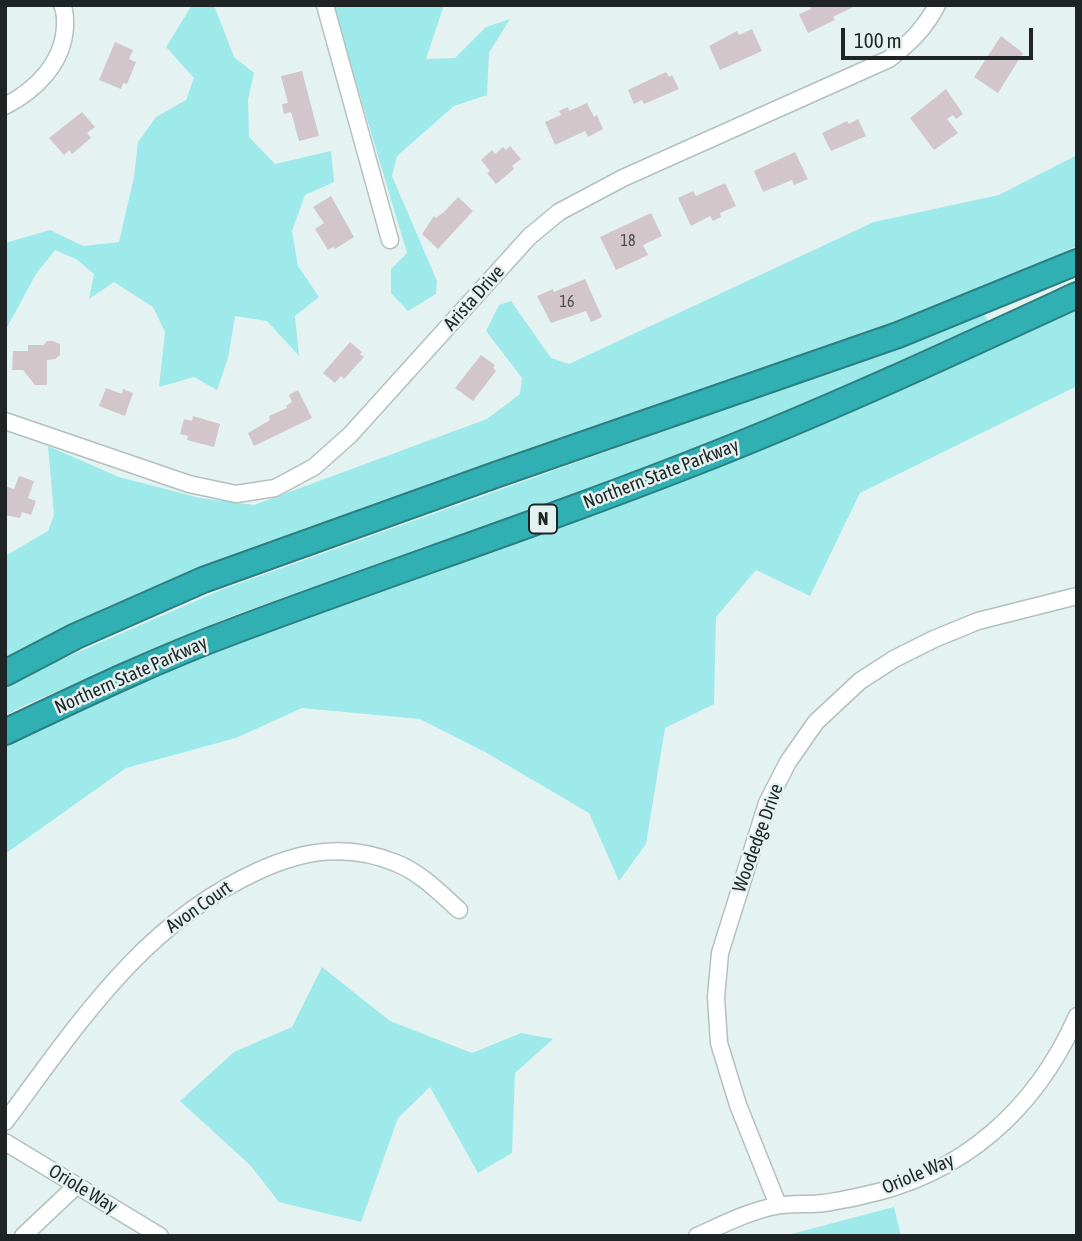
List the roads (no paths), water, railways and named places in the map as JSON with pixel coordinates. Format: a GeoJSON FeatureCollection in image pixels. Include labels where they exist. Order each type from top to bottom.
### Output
{"type":"FeatureCollection","features":[{"type":"Feature","properties":{"kind":"highway"},"geometry":{"type":"LineString","coordinates":[[5,673],[76,636],[203,580],[485,478],[898,335],[1077,262]]}},
{"type":"Feature","properties":{"kind":"highway","name":"Northern State Parkway"},"geometry":{"type":"LineString","coordinates":[[5,732],[111,681],[232,631],[555,515],[731,448],[911,372],[1077,295]]}},
{"type":"Feature","properties":{"kind":"street"},"geometry":{"type":"LineString","coordinates":[[5,106],[35,87],[54,63],[64,37],[65,12],[62,5]]}},
{"type":"Feature","properties":{"kind":"street"},"geometry":{"type":"LineString","coordinates":[[325,5],[390,240]]}},
{"type":"Feature","properties":{"kind":"street","name":"Arista Drive"},"geometry":{"type":"LineString","coordinates":[[5,421],[189,484],[236,494],[275,488],[314,467],[350,435],[529,237],[559,212],[623,178],[889,59],[909,44],[928,22],[937,5]]}},
{"type":"Feature","properties":{"kind":"street","name":"Woodedge Drive"},"geometry":{"type":"LineString","coordinates":[[778,1205],[738,1105],[719,1043],[716,997],[720,953],[767,803],[788,762],[816,722],[860,681],[894,659],[978,621],[1077,596]]}},
{"type":"Feature","properties":{"kind":"street","name":"Avon Court"},"geometry":{"type":"LineString","coordinates":[[5,1122],[72,1029],[118,977],[164,931],[198,904],[235,881],[276,862],[319,851],[357,851],[397,863],[423,878],[459,910]]}},
{"type":"Feature","properties":{"kind":"street","name":"Oriole Way"},"geometry":{"type":"LineString","coordinates":[[696,1236],[778,1205],[825,1203],[905,1184],[954,1161],[995,1131],[1035,1090],[1065,1043],[1077,1016]]}},
{"type":"Feature","properties":{"kind":"street","name":"Oriole Way"},"geometry":{"type":"LineString","coordinates":[[5,1142],[160,1236]]}},
{"type":"Feature","properties":{"kind":"street"},"geometry":{"type":"LineString","coordinates":[[23,1236],[76,1186]]}}]}
